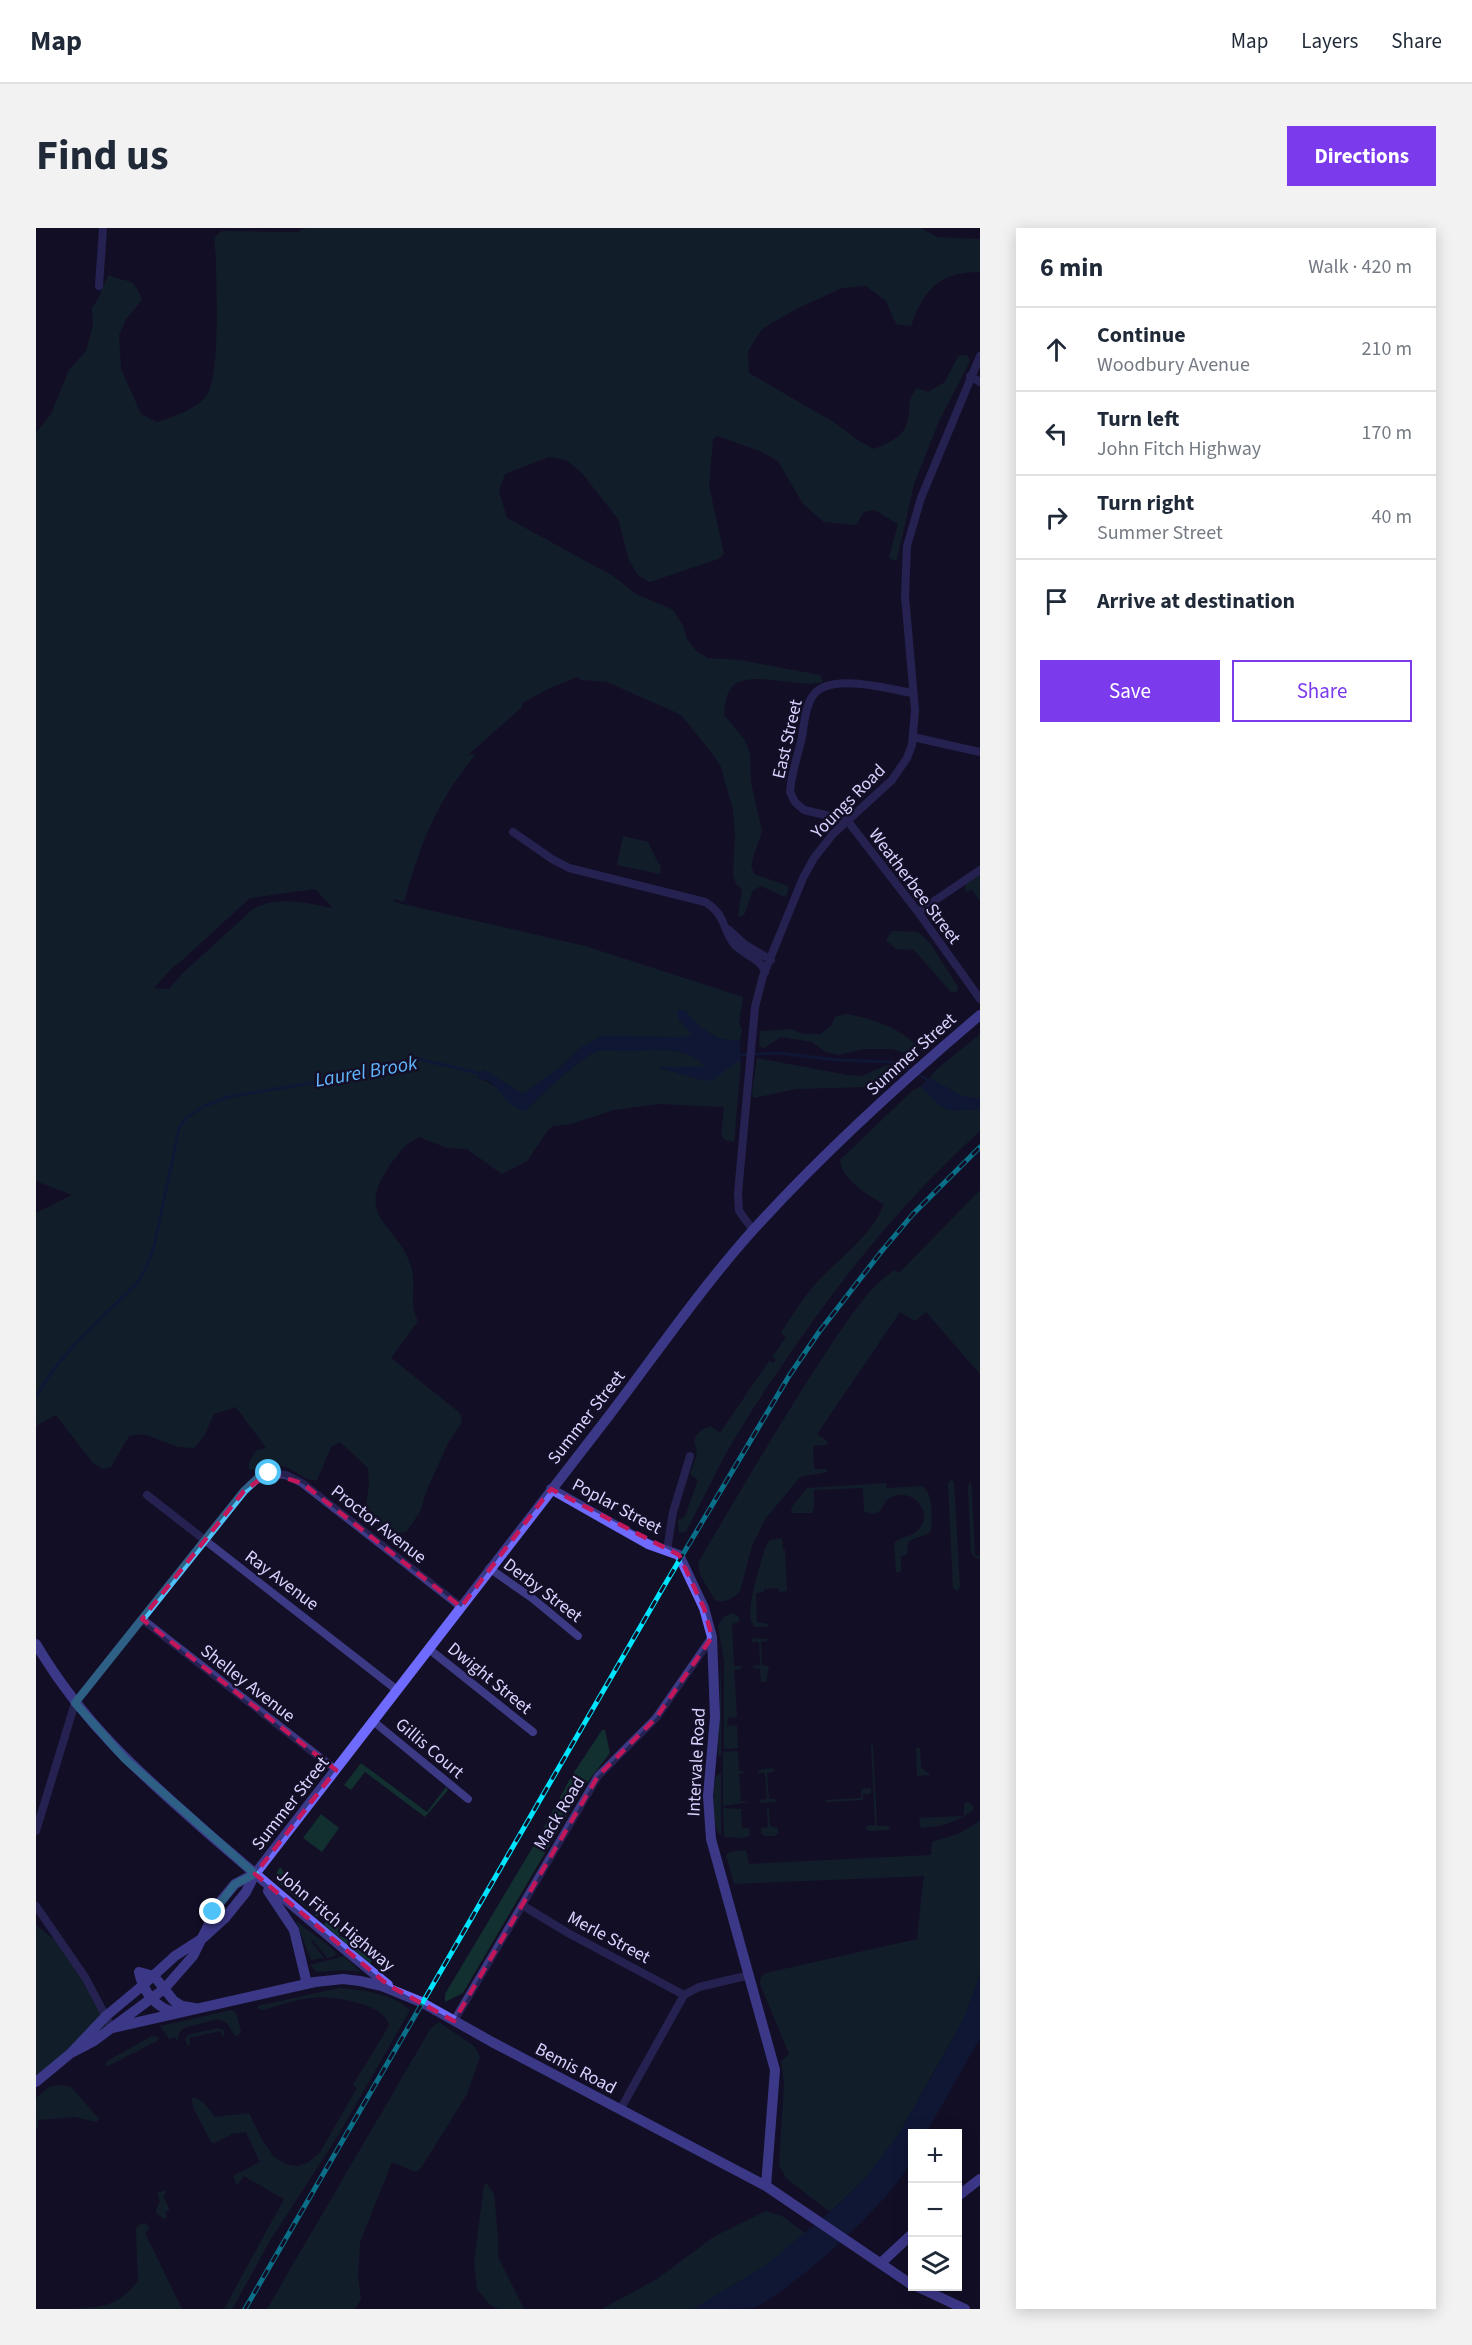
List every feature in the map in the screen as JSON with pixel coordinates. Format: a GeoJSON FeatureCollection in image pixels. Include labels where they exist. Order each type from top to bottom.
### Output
{"type":"FeatureCollection","features":[{"type":"Feature","properties":{"kind":"main road","name":"Summer Street"},"geometry":{"type":"LineString","coordinates":[[203,1938],[225,1918],[246,1893],[255,1874],[398,1690],[489,1568],[753,1230],[821,1159],[929,1058],[980,1015]]}},
{"type":"Feature","properties":{"kind":"main road","name":"Poplar Street"},"geometry":{"type":"LineString","coordinates":[[551,1489],[648,1544],[667,1550]]}},
{"type":"Feature","properties":{"kind":"main road","name":"Intervale Road"},"geometry":{"type":"LineString","coordinates":[[667,1550],[682,1558],[704,1608],[712,1636],[715,1717],[708,1796],[709,1824],[719,1871],[775,2070],[765,2186]]}},
{"type":"Feature","properties":{"kind":"main road","name":"John Fitch Highway"},"geometry":{"type":"LineString","coordinates":[[36,1644],[75,1703],[125,1759],[255,1874],[398,1991]]}},
{"type":"Feature","properties":{"kind":"main road","name":"John Fitch Highway"},"geometry":{"type":"LineString","coordinates":[[255,1874],[292,1925],[299,1943],[307,1984]]}},
{"type":"Feature","properties":{"kind":"main road"},"geometry":{"type":"LineString","coordinates":[[36,2082],[71,2053],[106,2016],[184,1949],[203,1938]]}},
{"type":"Feature","properties":{"kind":"main road"},"geometry":{"type":"LineString","coordinates":[[71,2053],[94,2041],[164,1989],[189,1962],[203,1938]]}},
{"type":"Feature","properties":{"kind":"main road"},"geometry":{"type":"LineString","coordinates":[[154,1976],[174,2001],[182,2006],[196,2008]]}},
{"type":"Feature","properties":{"kind":"main road","name":"Bemis Road"},"geometry":{"type":"LineString","coordinates":[[112,2028],[307,1984],[350,1979],[398,1991],[765,2186],[908,2281]]}},
{"type":"Feature","properties":{"kind":"main road"},"geometry":{"type":"LineString","coordinates":[[142,1986],[162,2008],[181,2013]]}},
{"type":"Feature","properties":{"kind":"main road"},"geometry":{"type":"LineString","coordinates":[[962,2192],[980,2179]]}},
{"type":"Feature","properties":{"kind":"main road"},"geometry":{"type":"LineString","coordinates":[[882,2262],[909,2237]]}},
{"type":"Feature","properties":{"kind":"main road","name":"Bemis Road"},"geometry":{"type":"LineString","coordinates":[[927,2291],[965,2309]]}},
{"type":"Feature","properties":{"kind":"street"},"geometry":{"type":"LineString","coordinates":[[99,286],[103,228]]}},
{"type":"Feature","properties":{"kind":"street","name":"Youngs Road"},"geometry":{"type":"LineString","coordinates":[[753,1230],[739,1211],[738,1205],[755,1007],[765,972],[808,867],[826,841],[880,792],[907,758],[914,737],[913,693],[905,596],[907,546],[921,498],[980,356]]}},
{"type":"Feature","properties":{"kind":"street"},"geometry":{"type":"LineString","coordinates":[[970,376],[980,382]]}},
{"type":"Feature","properties":{"kind":"street","name":"East Street"},"geometry":{"type":"LineString","coordinates":[[847,820],[804,810],[795,802],[790,792],[810,700],[821,688],[837,682],[913,693]]}},
{"type":"Feature","properties":{"kind":"street"},"geometry":{"type":"LineString","coordinates":[[914,737],[980,752]]}},
{"type":"Feature","properties":{"kind":"street","name":"Weatherbee Street"},"geometry":{"type":"LineString","coordinates":[[847,820],[918,912],[980,999]]}},
{"type":"Feature","properties":{"kind":"street"},"geometry":{"type":"LineString","coordinates":[[513,832],[552,860],[568,868],[705,902],[718,912],[729,937],[736,946],[762,965],[765,972]]}},
{"type":"Feature","properties":{"kind":"street"},"geometry":{"type":"LineString","coordinates":[[918,912],[980,870]]}},
{"type":"Feature","properties":{"kind":"street"},"geometry":{"type":"LineString","coordinates":[[726,926],[744,944],[771,960]]}},
{"type":"Feature","properties":{"kind":"street"},"geometry":{"type":"LineString","coordinates":[[667,1550],[673,1512],[690,1456]]}},
{"type":"Feature","properties":{"kind":"street","name":"Proctor Avenue"},"geometry":{"type":"LineString","coordinates":[[204,1540],[257,1479],[269,1473],[286,1475],[302,1483],[461,1607]]}},
{"type":"Feature","properties":{"kind":"street","name":"Ray Avenue"},"geometry":{"type":"LineString","coordinates":[[147,1495],[398,1690]]}},
{"type":"Feature","properties":{"kind":"street"},"geometry":{"type":"LineString","coordinates":[[36,1831],[75,1703],[204,1540]]}},
{"type":"Feature","properties":{"kind":"street","name":"Derby Street"},"geometry":{"type":"LineString","coordinates":[[489,1568],[532,1598],[578,1636]]}},
{"type":"Feature","properties":{"kind":"street","name":"Shelley Avenue"},"geometry":{"type":"LineString","coordinates":[[142,1619],[336,1770]]}},
{"type":"Feature","properties":{"kind":"street","name":"Mack Road"},"geometry":{"type":"LineString","coordinates":[[454,2021],[598,1776],[656,1718],[712,1636]]}},
{"type":"Feature","properties":{"kind":"street","name":"Dwight Street"},"geometry":{"type":"LineString","coordinates":[[429,1649],[533,1732]]}},
{"type":"Feature","properties":{"kind":"street","name":"Gillis Court"},"geometry":{"type":"LineString","coordinates":[[373,1721],[468,1798]]}},
{"type":"Feature","properties":{"kind":"street","name":"Merle Street"},"geometry":{"type":"LineString","coordinates":[[522,1905],[568,1933],[684,1995]]}},
{"type":"Feature","properties":{"kind":"street"},"geometry":{"type":"LineString","coordinates":[[36,1906],[85,1977],[112,2028]]}},
{"type":"Feature","properties":{"kind":"street"},"geometry":{"type":"LineString","coordinates":[[620,2110],[684,1995],[699,1987],[750,1975]]}},
{"type":"Feature","properties":{"kind":"highlighted area"},"geometry":{"type":"Polygon","coordinates":[[[269,1473],[302,1483],[461,1607],[551,1489],[679,1555],[704,1608],[712,1637],[656,1718],[598,1776],[454,2021],[388,1985],[255,1874],[336,1770],[142,1619],[244,1491],[269,1473]]]}},
{"type":"Feature","properties":{"kind":"green space"},"geometry":{"type":"Polygon","coordinates":[[[305,228],[921,228],[937,237],[980,239],[980,272],[954,275],[935,285],[922,302],[911,326],[896,324],[886,301],[866,286],[842,288],[796,309],[762,329],[748,351],[749,373],[835,423],[874,449],[891,442],[904,430],[910,401],[917,388],[928,392],[945,382],[958,356],[967,355],[970,361],[939,421],[914,484],[897,559],[894,561],[889,557],[898,524],[875,510],[864,512],[856,525],[824,522],[803,504],[778,461],[760,451],[717,436],[713,439],[709,486],[724,554],[718,559],[650,582],[638,575],[629,560],[618,519],[582,473],[566,460],[549,457],[505,474],[499,491],[507,518],[613,576],[636,594],[673,610],[682,624],[687,639],[697,652],[708,658],[740,660],[820,675],[823,682],[749,680],[739,682],[731,688],[728,694],[724,715],[744,739],[750,753],[751,783],[762,831],[751,864],[754,874],[788,886],[785,897],[761,886],[753,890],[744,915],[738,917],[742,889],[736,884],[733,875],[735,835],[733,810],[721,767],[682,716],[607,682],[582,680],[577,677],[522,703],[522,707],[468,755],[476,754],[440,806],[424,841],[404,902],[394,899],[394,902],[585,946],[743,997],[739,1023],[742,1031],[740,1040],[715,1036],[696,1023],[684,1010],[679,1020],[693,1034],[684,1037],[601,1036],[579,1049],[562,1066],[523,1094],[484,1070],[477,1078],[496,1087],[526,1111],[567,1072],[597,1051],[668,1050],[688,1054],[704,1065],[702,1067],[660,1068],[705,1081],[738,1061],[741,1063],[734,1142],[725,1140],[721,1134],[723,1107],[658,1104],[614,1110],[571,1124],[553,1126],[527,1161],[502,1174],[467,1149],[447,1148],[419,1137],[406,1146],[390,1165],[380,1183],[376,1198],[377,1210],[405,1252],[411,1267],[413,1301],[418,1321],[391,1358],[460,1413],[462,1422],[448,1443],[426,1492],[420,1512],[406,1532],[393,1534],[365,1512],[369,1485],[368,1468],[340,1442],[331,1447],[317,1480],[308,1479],[282,1466],[249,1470],[249,1462],[257,1450],[266,1448],[236,1407],[214,1414],[204,1436],[194,1448],[178,1447],[144,1434],[129,1436],[111,1467],[103,1469],[93,1463],[56,1415],[36,1426],[36,1213],[72,1195],[36,1181],[36,433],[51,414],[69,370],[86,351],[93,325],[92,308],[109,275],[133,283],[142,300],[126,319],[119,335],[121,369],[141,414],[157,422],[196,406],[206,396],[211,386],[217,330],[214,238],[221,231],[297,232],[305,228]],[[315,889],[250,898],[173,967],[154,988],[169,989],[183,973],[253,909],[282,901],[333,908],[315,889]]]}},
{"type":"Feature","properties":{"kind":"green space"},"geometry":{"type":"Polygon","coordinates":[[[623,836],[648,842],[661,866],[660,874],[617,865],[623,836]]]}},
{"type":"Feature","properties":{"kind":"green space"},"geometry":{"type":"Polygon","coordinates":[[[980,875],[980,901],[972,890],[967,892],[965,889],[967,882],[980,875]]]}},
{"type":"Feature","properties":{"kind":"green space"},"geometry":{"type":"Polygon","coordinates":[[[892,931],[918,932],[930,943],[958,987],[957,992],[951,992],[914,950],[896,949],[886,940],[892,931]]]}},
{"type":"Feature","properties":{"kind":"green space"},"geometry":{"type":"Polygon","coordinates":[[[846,1014],[883,1024],[901,1033],[916,1045],[906,1053],[892,1049],[864,1049],[838,1055],[826,1052],[812,1042],[781,1037],[764,1048],[759,1046],[760,1031],[792,1029],[803,1034],[820,1034],[831,1026],[835,1017],[846,1014]]]}},
{"type":"Feature","properties":{"kind":"green space"},"geometry":{"type":"Polygon","coordinates":[[[980,1034],[980,1099],[961,1096],[930,1078],[936,1070],[980,1034]]]}},
{"type":"Feature","properties":{"kind":"green space"},"geometry":{"type":"Polygon","coordinates":[[[757,1058],[862,1076],[885,1066],[894,1065],[873,1089],[864,1087],[796,1089],[754,1098],[752,1094],[757,1058]]]}},
{"type":"Feature","properties":{"kind":"green space"},"geometry":{"type":"Polygon","coordinates":[[[921,1086],[946,1109],[980,1109],[980,1131],[902,1210],[832,1295],[756,1404],[725,1455],[686,1532],[679,1533],[678,1520],[686,1514],[698,1480],[690,1474],[697,1454],[694,1440],[701,1431],[711,1426],[720,1433],[769,1361],[774,1363],[776,1359],[772,1357],[786,1337],[781,1333],[801,1302],[819,1280],[866,1234],[884,1204],[850,1180],[840,1160],[912,1091],[921,1086]]]}},
{"type":"Feature","properties":{"kind":"green space"},"geometry":{"type":"Polygon","coordinates":[[[980,1190],[980,1374],[926,1312],[915,1321],[900,1312],[817,1434],[828,1443],[813,1446],[814,1469],[826,1469],[828,1472],[800,1477],[766,1518],[752,1546],[740,1591],[729,1600],[715,1600],[700,1575],[698,1563],[825,1354],[875,1286],[895,1270],[899,1273],[980,1190]]]}},
{"type":"Feature","properties":{"kind":"green space"},"geometry":{"type":"Polygon","coordinates":[[[951,1480],[954,1482],[960,1587],[957,1591],[953,1588],[948,1483],[951,1480]]]}},
{"type":"Feature","properties":{"kind":"green space"},"geometry":{"type":"Polygon","coordinates":[[[971,1480],[975,1555],[980,1556],[980,1559],[974,1557],[971,1552],[968,1487],[971,1480]]]}},
{"type":"Feature","properties":{"kind":"green space"},"geometry":{"type":"Polygon","coordinates":[[[886,1483],[887,1488],[922,1486],[930,1500],[931,1531],[908,1543],[907,1555],[901,1556],[901,1572],[896,1572],[894,1544],[915,1533],[924,1520],[922,1508],[915,1499],[906,1495],[895,1495],[885,1502],[879,1511],[872,1514],[864,1511],[863,1488],[814,1490],[812,1513],[791,1513],[792,1507],[807,1488],[886,1483]]]}},
{"type":"Feature","properties":{"kind":"green space"},"geometry":{"type":"Polygon","coordinates":[[[782,1538],[783,1549],[785,1549],[787,1591],[779,1592],[778,1588],[764,1589],[764,1592],[756,1593],[757,1622],[768,1624],[767,1627],[755,1627],[752,1621],[751,1602],[765,1548],[770,1540],[782,1538]]]}},
{"type":"Feature","properties":{"kind":"green space"},"geometry":{"type":"Polygon","coordinates":[[[733,1613],[740,1621],[732,1624],[734,1666],[742,1668],[734,1670],[737,1717],[728,1718],[727,1725],[737,1726],[738,1748],[724,1749],[724,1661],[718,1626],[723,1617],[733,1613]]]}},
{"type":"Feature","properties":{"kind":"green space"},"geometry":{"type":"Polygon","coordinates":[[[752,1638],[768,1639],[761,1642],[762,1665],[769,1666],[766,1682],[761,1682],[760,1669],[753,1668],[753,1666],[760,1665],[759,1642],[752,1642],[752,1638]]]}},
{"type":"Feature","properties":{"kind":"green space"},"geometry":{"type":"Polygon","coordinates":[[[721,1655],[721,1758],[718,1755],[721,1655]]]}},
{"type":"Feature","properties":{"kind":"green space"},"geometry":{"type":"Polygon","coordinates":[[[602,1730],[605,1730],[610,1753],[583,1788],[463,1993],[445,2002],[445,1994],[537,1840],[571,1777],[602,1730]]]}},
{"type":"Feature","properties":{"kind":"green space"},"geometry":{"type":"Polygon","coordinates":[[[871,1745],[873,1745],[877,1826],[890,1826],[888,1830],[869,1831],[866,1828],[866,1826],[875,1825],[871,1745]]]}},
{"type":"Feature","properties":{"kind":"green space"},"geometry":{"type":"Polygon","coordinates":[[[916,1748],[920,1748],[921,1768],[931,1775],[917,1776],[916,1748]]]}},
{"type":"Feature","properties":{"kind":"green space"},"geometry":{"type":"Polygon","coordinates":[[[723,1752],[738,1752],[739,1771],[747,1772],[739,1774],[741,1801],[749,1802],[723,1806],[723,1752]]]}},
{"type":"Feature","properties":{"kind":"green space"},"geometry":{"type":"Polygon","coordinates":[[[361,1763],[427,1812],[446,1787],[448,1790],[425,1817],[365,1772],[351,1790],[344,1785],[361,1763]]]}},
{"type":"Feature","properties":{"kind":"green space"},"geometry":{"type":"Polygon","coordinates":[[[773,1768],[775,1771],[767,1773],[769,1799],[775,1799],[776,1802],[760,1803],[760,1800],[767,1799],[765,1773],[759,1773],[758,1770],[773,1768]]]}},
{"type":"Feature","properties":{"kind":"green space"},"geometry":{"type":"Polygon","coordinates":[[[721,1773],[721,1836],[716,1824],[714,1790],[716,1776],[721,1773]]]}},
{"type":"Feature","properties":{"kind":"green space"},"geometry":{"type":"Polygon","coordinates":[[[871,1788],[871,1794],[863,1794],[863,1800],[825,1802],[826,1800],[861,1798],[862,1789],[871,1788]]]}},
{"type":"Feature","properties":{"kind":"green space"},"geometry":{"type":"Polygon","coordinates":[[[968,1802],[973,1806],[973,1810],[964,1816],[964,1804],[968,1802]]]}},
{"type":"Feature","properties":{"kind":"green space"},"geometry":{"type":"Polygon","coordinates":[[[723,1808],[741,1809],[742,1828],[749,1828],[750,1835],[744,1838],[724,1837],[723,1808]]]}},
{"type":"Feature","properties":{"kind":"green space"},"geometry":{"type":"Polygon","coordinates":[[[767,1808],[769,1808],[770,1826],[778,1828],[775,1836],[764,1836],[761,1833],[761,1828],[768,1827],[767,1808]]]}},
{"type":"Feature","properties":{"kind":"green space"},"geometry":{"type":"Polygon","coordinates":[[[321,1814],[339,1828],[322,1852],[303,1838],[321,1814]]]}},
{"type":"Feature","properties":{"kind":"green space"},"geometry":{"type":"Polygon","coordinates":[[[964,1816],[942,1825],[921,1828],[919,1818],[964,1816]]]}},
{"type":"Feature","properties":{"kind":"green space"},"geometry":{"type":"Polygon","coordinates":[[[980,1821],[980,1975],[964,2018],[900,2132],[868,2175],[830,2212],[786,2178],[779,2165],[784,2083],[781,2061],[789,2054],[760,1984],[761,1977],[766,1973],[917,1939],[925,1876],[734,1884],[726,1855],[730,1852],[746,1850],[749,1864],[931,1855],[932,1842],[960,1833],[980,1821]]]}},
{"type":"Feature","properties":{"kind":"green space"},"geometry":{"type":"Polygon","coordinates":[[[280,1867],[285,1874],[280,1882],[315,1915],[321,1911],[317,1917],[277,1881],[276,1874],[280,1867]]]}},
{"type":"Feature","properties":{"kind":"green space"},"geometry":{"type":"Polygon","coordinates":[[[296,1921],[334,1950],[336,1955],[327,1958],[313,1940],[311,1941],[324,1958],[311,1960],[296,1921]]]}},
{"type":"Feature","properties":{"kind":"green space"},"geometry":{"type":"Polygon","coordinates":[[[326,1922],[341,1928],[339,1936],[378,1949],[370,1964],[324,1925],[326,1922]]]}},
{"type":"Feature","properties":{"kind":"green space"},"geometry":{"type":"Polygon","coordinates":[[[36,1925],[63,1947],[112,2028],[36,2082],[36,1925]]]}},
{"type":"Feature","properties":{"kind":"green space"},"geometry":{"type":"Polygon","coordinates":[[[344,1956],[361,1972],[344,1970],[317,1972],[310,1965],[344,1956]]]}},
{"type":"Feature","properties":{"kind":"green space"},"geometry":{"type":"Polygon","coordinates":[[[339,1988],[386,1996],[410,2010],[339,2134],[271,2239],[232,2309],[224,2309],[284,2199],[244,2176],[237,2185],[233,2176],[260,2162],[246,2132],[232,2134],[215,2143],[211,2142],[193,2107],[192,2099],[194,2097],[204,2103],[215,2117],[249,2113],[273,2156],[285,2164],[297,2166],[309,2162],[320,2152],[357,2088],[353,2085],[389,2026],[386,2018],[380,2012],[360,2003],[337,1998],[305,1999],[263,2010],[258,2009],[258,2006],[339,1988]]]}},
{"type":"Feature","properties":{"kind":"green space"},"geometry":{"type":"Polygon","coordinates":[[[232,2010],[236,2013],[241,2031],[238,2036],[234,2035],[227,2023],[218,2019],[184,2028],[179,2033],[177,2042],[175,2037],[169,2039],[160,2026],[232,2010]]]}},
{"type":"Feature","properties":{"kind":"green space"},"geometry":{"type":"Polygon","coordinates":[[[439,2022],[475,2047],[480,2057],[467,2094],[421,2168],[416,2172],[392,2162],[360,2242],[358,2276],[361,2299],[355,2309],[267,2309],[431,2028],[439,2022]]]}},
{"type":"Feature","properties":{"kind":"green space"},"geometry":{"type":"Polygon","coordinates":[[[218,2028],[224,2030],[224,2038],[220,2031],[189,2038],[190,2045],[188,2046],[185,2039],[188,2035],[218,2028]]]}},
{"type":"Feature","properties":{"kind":"green space"},"geometry":{"type":"Polygon","coordinates":[[[152,2036],[158,2037],[159,2040],[108,2066],[105,2065],[107,2061],[152,2036]]]}},
{"type":"Feature","properties":{"kind":"green space"},"geometry":{"type":"Polygon","coordinates":[[[59,2085],[71,2087],[99,2119],[96,2122],[75,2117],[38,2120],[36,2128],[36,2098],[49,2087],[59,2085]]]}},
{"type":"Feature","properties":{"kind":"green space"},"geometry":{"type":"Polygon","coordinates":[[[487,2184],[494,2194],[498,2257],[524,2309],[499,2309],[490,2305],[477,2289],[474,2263],[484,2185],[487,2184]]]}},
{"type":"Feature","properties":{"kind":"green space"},"geometry":{"type":"Polygon","coordinates":[[[165,2190],[166,2194],[163,2196],[170,2210],[165,2212],[167,2217],[165,2219],[157,2214],[156,2209],[160,2202],[157,2193],[165,2190]]]}},
{"type":"Feature","properties":{"kind":"green space"},"geometry":{"type":"Polygon","coordinates":[[[766,2211],[782,2216],[805,2233],[765,2266],[693,2309],[602,2309],[657,2279],[715,2236],[766,2211]]]}},
{"type":"Feature","properties":{"kind":"green space"},"geometry":{"type":"Polygon","coordinates":[[[145,2223],[150,2228],[145,2233],[182,2309],[66,2309],[106,2305],[130,2290],[138,2281],[136,2229],[138,2225],[145,2223]]]}},
{"type":"Feature","properties":{"kind":"water"},"geometry":{"type":"Polygon","coordinates":[[[677,1010],[684,1010],[696,1023],[715,1036],[740,1040],[741,1063],[738,1061],[714,1079],[705,1081],[658,1067],[702,1067],[704,1065],[688,1054],[669,1050],[597,1051],[567,1072],[526,1111],[510,1103],[490,1082],[477,1077],[484,1070],[523,1094],[562,1066],[579,1049],[601,1036],[684,1037],[692,1034],[679,1020],[677,1010]]]}},
{"type":"Feature","properties":{"kind":"water"},"geometry":{"type":"Polygon","coordinates":[[[930,1078],[961,1096],[980,1099],[980,1109],[952,1110],[941,1106],[921,1086],[930,1078]]]}},
{"type":"Feature","properties":{"kind":"water"},"geometry":{"type":"Polygon","coordinates":[[[980,1975],[980,2038],[928,2129],[908,2129],[908,2165],[887,2194],[866,2217],[842,2241],[792,2283],[753,2308],[693,2309],[765,2266],[836,2207],[868,2175],[900,2132],[964,2018],[980,1975]]]}},
{"type":"Feature","properties":{"kind":"waterway","name":"Laurel Brook"},"geometry":{"type":"LineString","coordinates":[[738,1055],[778,1053],[838,1060],[893,1062],[911,1071]]}},
{"type":"Feature","properties":{"kind":"waterway","name":"Laurel Brook"},"geometry":{"type":"LineString","coordinates":[[36,1397],[69,1350],[137,1283],[144,1272],[154,1247],[179,1128],[186,1118],[204,1106],[228,1097],[335,1079],[419,1059],[482,1074]]}},
{"type":"Feature","properties":{"kind":"waterway","name":"Laurel Brook"},"geometry":{"type":"LineString","coordinates":[[917,1074],[930,1081]]}},
{"type":"Feature","properties":{"kind":"railway"},"geometry":{"type":"LineString","coordinates":[[245,2309],[664,1586],[789,1376],[819,1332],[881,1252],[913,1214],[980,1147]]}},
{"type":"Feature","properties":{"kind":"route"},"geometry":{"type":"LineString","coordinates":[[213,1912],[235,1884],[255,1874],[125,1759],[75,1703],[244,1491],[257,1479],[269,1473]]}}]}
